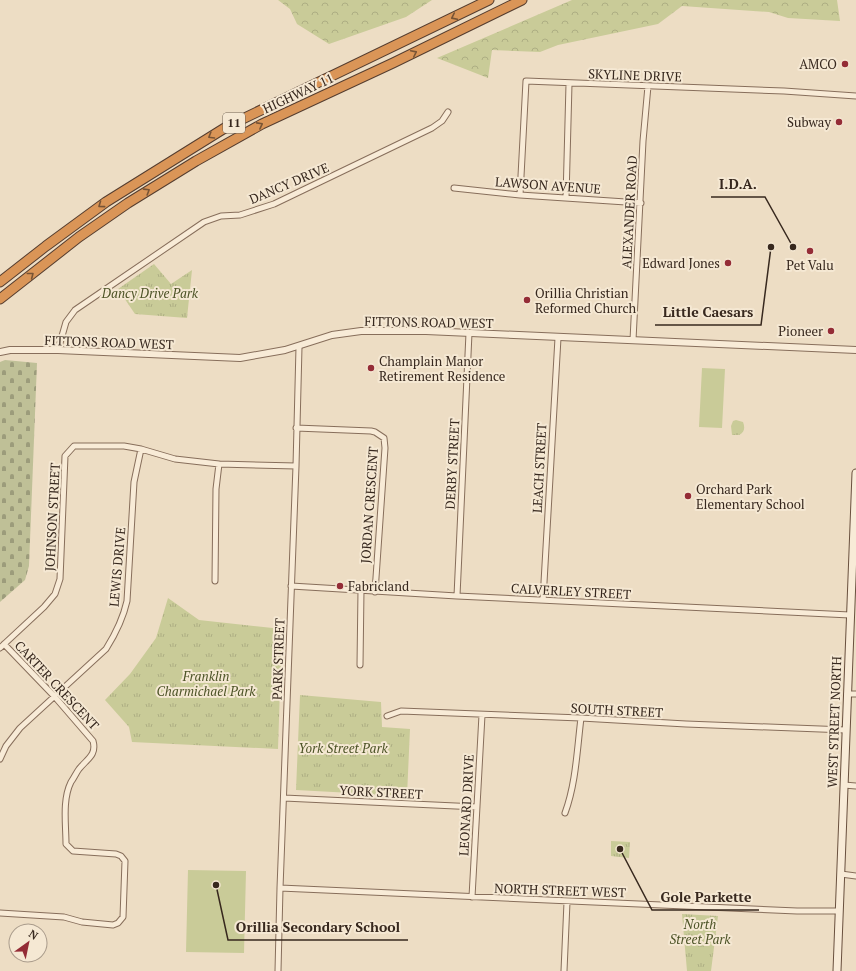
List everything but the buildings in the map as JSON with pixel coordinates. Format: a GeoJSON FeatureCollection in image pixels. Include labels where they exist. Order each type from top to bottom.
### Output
{"type":"FeatureCollection","features":[{"type":"Feature","properties":{"kind":"highway","name":"HIGHWAY 11"},"geometry":{"type":"LineString","coordinates":[[0,282],[106,202],[228,126],[489,0]]}},
{"type":"Feature","properties":{"kind":"highway","name":"HIGHWAY 11"},"geometry":{"type":"LineString","coordinates":[[0,299],[80,237],[128,203],[196,161],[262,124],[394,63],[522,0]]}},
{"type":"Feature","properties":{"kind":"main road","name":"WEST STREET NORTH"},"geometry":{"type":"LineString","coordinates":[[837,971],[856,473]]}},
{"type":"Feature","properties":{"kind":"street","name":"SKYLINE DRIVE"},"geometry":{"type":"LineString","coordinates":[[520,195],[526,81],[569,84],[784,91],[856,96]]}},
{"type":"Feature","properties":{"kind":"street"},"geometry":{"type":"LineString","coordinates":[[566,198],[569,84]]}},
{"type":"Feature","properties":{"kind":"street","name":"ALEXANDER ROAD"},"geometry":{"type":"LineString","coordinates":[[633,340],[648,86]]}},
{"type":"Feature","properties":{"kind":"street","name":"DANCY DRIVE"},"geometry":{"type":"LineString","coordinates":[[58,350],[66,322],[75,310],[204,222],[222,216],[240,215],[274,204],[432,128],[442,121],[448,112]]}},
{"type":"Feature","properties":{"kind":"street","name":"LAWSON AVENUE"},"geometry":{"type":"LineString","coordinates":[[454,188],[520,195],[640,203]]}},
{"type":"Feature","properties":{"kind":"street","name":"FITTONS ROAD WEST"},"geometry":{"type":"LineString","coordinates":[[3,351],[58,350],[240,358],[263,355],[299,347],[332,335],[361,331],[426,331],[856,350]]}},
{"type":"Feature","properties":{"kind":"street","name":"DERBY STREET"},"geometry":{"type":"LineString","coordinates":[[457,596],[469,333]]}},
{"type":"Feature","properties":{"kind":"street","name":"LEACH STREET"},"geometry":{"type":"LineString","coordinates":[[543,600],[558,338]]}},
{"type":"Feature","properties":{"kind":"street","name":"PARK STREET"},"geometry":{"type":"LineString","coordinates":[[278,971],[299,347]]}},
{"type":"Feature","properties":{"kind":"street","name":"JORDAN CRESCENT"},"geometry":{"type":"LineString","coordinates":[[296,428],[371,431],[384,438],[385,448],[375,592]]}},
{"type":"Feature","properties":{"kind":"street","name":"JOHNSON STREET"},"geometry":{"type":"LineString","coordinates":[[2,646],[44,608],[55,594],[60,580],[65,456],[74,446],[124,446],[141,449],[176,459],[219,464],[296,466]]}},
{"type":"Feature","properties":{"kind":"street","name":"LEWIS DRIVE"},"geometry":{"type":"LineString","coordinates":[[0,759],[6,746],[20,728],[106,649],[116,634],[123,618],[127,601],[134,482],[141,449]]}},
{"type":"Feature","properties":{"kind":"street"},"geometry":{"type":"LineString","coordinates":[[214,581],[216,489],[219,464]]}},
{"type":"Feature","properties":{"kind":"street","name":"CALVERLEY STREET"},"geometry":{"type":"LineString","coordinates":[[291,586],[375,592],[850,615]]}},
{"type":"Feature","properties":{"kind":"street"},"geometry":{"type":"LineString","coordinates":[[360,665],[361,590]]}},
{"type":"Feature","properties":{"kind":"street","name":"CARTER CRESCENT"},"geometry":{"type":"LineString","coordinates":[[0,913],[64,918],[82,922],[113,925],[118,923],[123,917],[125,861],[121,856],[116,854],[73,851],[66,844],[66,800],[70,784],[79,769],[90,758],[95,747],[94,741],[55,696],[2,646]]}},
{"type":"Feature","properties":{"kind":"street"},"geometry":{"type":"LineString","coordinates":[[847,694],[856,694]]}},
{"type":"Feature","properties":{"kind":"street","name":"SOUTH STREET"},"geometry":{"type":"LineString","coordinates":[[387,716],[401,711],[846,730]]}},
{"type":"Feature","properties":{"kind":"street","name":"LEONARD DRIVE"},"geometry":{"type":"LineString","coordinates":[[472,896],[482,715]]}},
{"type":"Feature","properties":{"kind":"street"},"geometry":{"type":"LineString","coordinates":[[565,812],[576,764],[581,718]]}},
{"type":"Feature","properties":{"kind":"street"},"geometry":{"type":"LineString","coordinates":[[844,785],[856,786]]}},
{"type":"Feature","properties":{"kind":"street","name":"YORK STREET"},"geometry":{"type":"LineString","coordinates":[[284,798],[477,807]]}},
{"type":"Feature","properties":{"kind":"street"},"geometry":{"type":"LineString","coordinates":[[841,874],[856,876]]}},
{"type":"Feature","properties":{"kind":"street","name":"NORTH STREET WEST"},"geometry":{"type":"LineString","coordinates":[[280,888],[472,896],[567,902],[658,904],[797,911],[839,911]]}},
{"type":"Feature","properties":{"kind":"street"},"geometry":{"type":"LineString","coordinates":[[564,971],[567,902]]}},
{"type":"Feature","properties":{"kind":"green space"},"geometry":{"type":"Polygon","coordinates":[[[278,0],[432,0],[406,17],[329,44],[297,24],[290,9],[278,0]]]}},
{"type":"Feature","properties":{"kind":"green space"},"geometry":{"type":"Polygon","coordinates":[[[572,0],[837,0],[840,21],[788,18],[769,12],[682,6],[658,24],[558,45],[540,52],[492,50],[488,78],[437,58],[572,0]]]}},
{"type":"Feature","properties":{"kind":"green space","name":"Dancy Drive Park"},"geometry":{"type":"Polygon","coordinates":[[[154,264],[171,284],[192,270],[187,318],[135,314],[118,289],[154,264]]]}},
{"type":"Feature","properties":{"kind":"green space"},"geometry":{"type":"Polygon","coordinates":[[[5,360],[37,363],[29,566],[25,580],[0,602],[0,362],[5,360]]]}},
{"type":"Feature","properties":{"kind":"green space"},"geometry":{"type":"Polygon","coordinates":[[[702,368],[725,369],[722,428],[699,427],[702,368]]]}},
{"type":"Feature","properties":{"kind":"green space"},"geometry":{"type":"Polygon","coordinates":[[[736,420],[743,422],[744,429],[739,435],[732,435],[731,426],[733,421],[736,420]]]}},
{"type":"Feature","properties":{"kind":"green space","name":"Franklin Charmichael Park"},"geometry":{"type":"Polygon","coordinates":[[[168,598],[199,620],[282,629],[278,749],[132,742],[129,727],[105,700],[130,674],[156,638],[168,598]]]}},
{"type":"Feature","properties":{"kind":"green space","name":"York Street Park"},"geometry":{"type":"Polygon","coordinates":[[[300,695],[381,702],[382,727],[410,729],[407,796],[296,790],[300,695]]]}},
{"type":"Feature","properties":{"kind":"green space"},"geometry":{"type":"Polygon","coordinates":[[[611,841],[630,842],[629,858],[611,856],[611,841]]]}},
{"type":"Feature","properties":{"kind":"green space"},"geometry":{"type":"Polygon","coordinates":[[[188,870],[246,871],[244,953],[186,952],[188,870]]]}},
{"type":"Feature","properties":{"kind":"green space","name":"North Street Park"},"geometry":{"type":"Polygon","coordinates":[[[682,914],[718,916],[711,971],[687,971],[682,914]]]}},
{"type":"Feature","properties":{"kind":"place","name":"AMCO"},"geometry":{"type":"Point","coordinates":[845,64]}},
{"type":"Feature","properties":{"kind":"place","name":"Subway"},"geometry":{"type":"Point","coordinates":[839,122]}},
{"type":"Feature","properties":{"kind":"place","name":"Little Caesars"},"geometry":{"type":"Point","coordinates":[771,247]}},
{"type":"Feature","properties":{"kind":"place","name":"I.D.A."},"geometry":{"type":"Point","coordinates":[793,247]}},
{"type":"Feature","properties":{"kind":"place","name":"Pet Valu"},"geometry":{"type":"Point","coordinates":[810,251]}},
{"type":"Feature","properties":{"kind":"place","name":"Edward Jones"},"geometry":{"type":"Point","coordinates":[728,263]}},
{"type":"Feature","properties":{"kind":"place","name":"Orillia Christian Reformed Church"},"geometry":{"type":"Point","coordinates":[527,300]}},
{"type":"Feature","properties":{"kind":"place","name":"Pioneer"},"geometry":{"type":"Point","coordinates":[831,331]}},
{"type":"Feature","properties":{"kind":"place","name":"Champlain Manor Retirement Residence"},"geometry":{"type":"Point","coordinates":[371,368]}},
{"type":"Feature","properties":{"kind":"place","name":"Orchard Park Elementary School"},"geometry":{"type":"Point","coordinates":[688,496]}},
{"type":"Feature","properties":{"kind":"place","name":"Fabricland"},"geometry":{"type":"Point","coordinates":[340,586]}},
{"type":"Feature","properties":{"kind":"place","name":"Gole Parkette"},"geometry":{"type":"Point","coordinates":[620,849]}},
{"type":"Feature","properties":{"kind":"place","name":"Orillia Secondary School"},"geometry":{"type":"Point","coordinates":[216,885]}}]}
